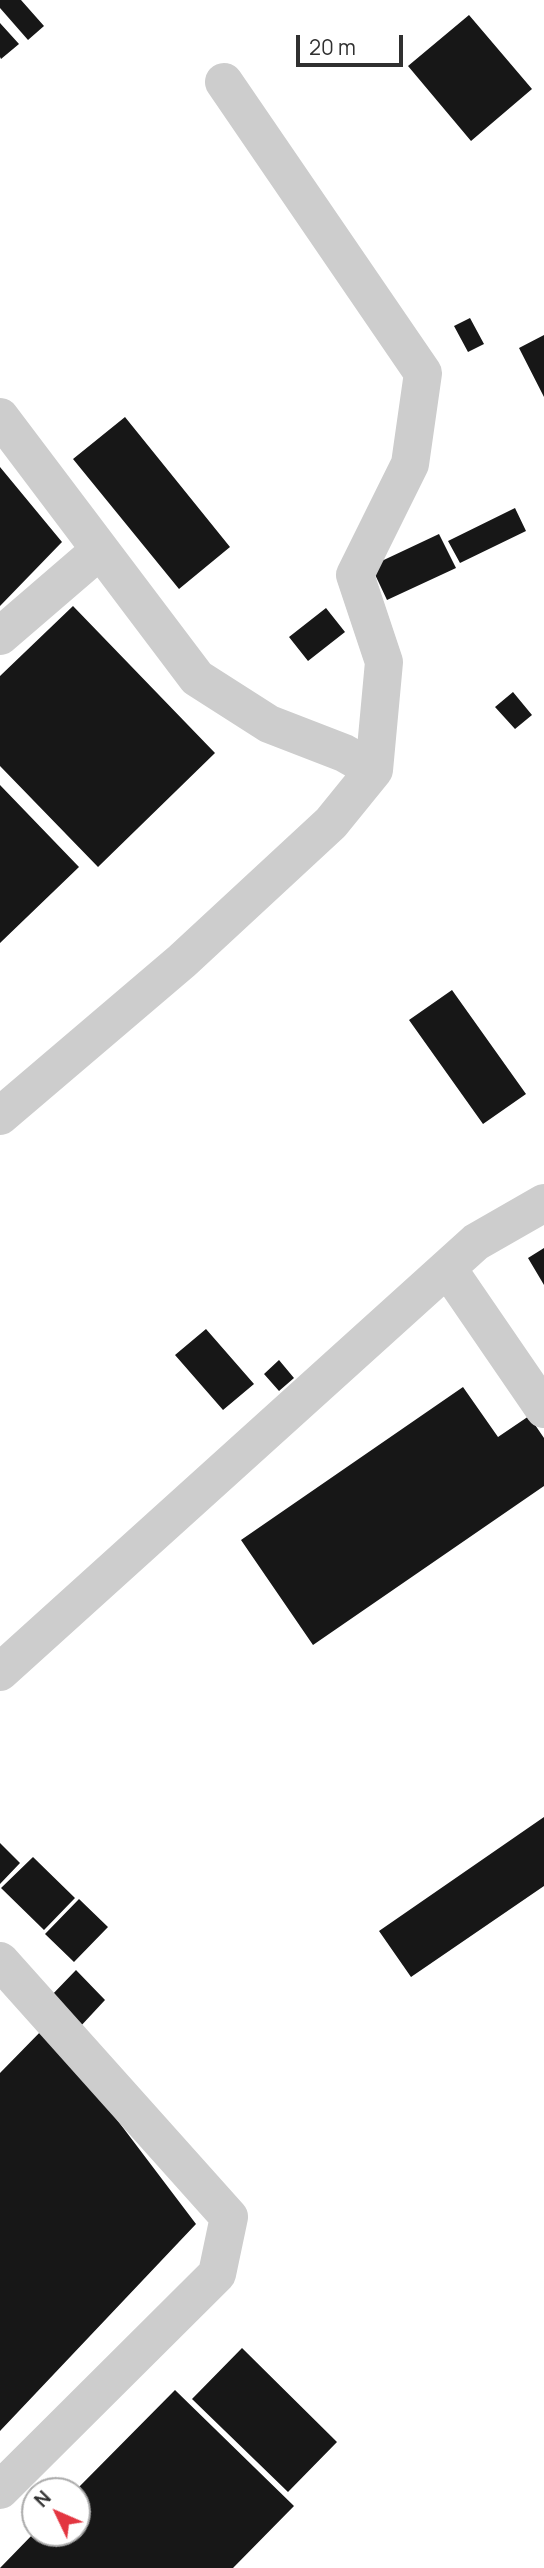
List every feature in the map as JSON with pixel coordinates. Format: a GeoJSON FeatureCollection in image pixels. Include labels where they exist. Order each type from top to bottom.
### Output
{"type":"FeatureCollection","features":[{"type":"Feature","properties":{"kind":"street"},"geometry":{"type":"LineString","coordinates":[[0,1116],[182,961],[331,823],[374,770],[384,662],[355,575],[410,464],[423,373],[224,82]]}},
{"type":"Feature","properties":{"kind":"street"},"geometry":{"type":"LineString","coordinates":[[0,417],[197,678],[269,724],[344,753],[374,770]]}},
{"type":"Feature","properties":{"kind":"street"},"geometry":{"type":"LineString","coordinates":[[0,636],[100,550]]}},
{"type":"Feature","properties":{"kind":"street"},"geometry":{"type":"LineString","coordinates":[[0,1672],[477,1242],[544,1203]]}},
{"type":"Feature","properties":{"kind":"street"},"geometry":{"type":"LineString","coordinates":[[448,1269],[544,1409]]}},
{"type":"Feature","properties":{"kind":"street"},"geometry":{"type":"LineString","coordinates":[[0,1961],[229,2217],[217,2274],[0,2490]]}},
{"type":"Feature","properties":{"kind":"building"},"geometry":{"type":"Polygon","coordinates":[[[0,0],[21,0],[44,26],[28,40],[0,8],[0,0]]]}},
{"type":"Feature","properties":{"kind":"building"},"geometry":{"type":"Polygon","coordinates":[[[469,15],[532,89],[471,141],[408,66],[469,15]]]}},
{"type":"Feature","properties":{"kind":"building"},"geometry":{"type":"Polygon","coordinates":[[[0,23],[19,44],[1,59],[0,57],[0,23]]]}},
{"type":"Feature","properties":{"kind":"building"},"geometry":{"type":"Polygon","coordinates":[[[470,318],[484,344],[468,352],[454,326],[470,318]]]}},
{"type":"Feature","properties":{"kind":"building"},"geometry":{"type":"Polygon","coordinates":[[[544,335],[544,397],[519,348],[544,335]]]}},
{"type":"Feature","properties":{"kind":"building"},"geometry":{"type":"Polygon","coordinates":[[[125,417],[230,547],[179,589],[73,459],[125,417]]]}},
{"type":"Feature","properties":{"kind":"building"},"geometry":{"type":"Polygon","coordinates":[[[0,467],[62,542],[0,606],[0,467]]]}},
{"type":"Feature","properties":{"kind":"building"},"geometry":{"type":"Polygon","coordinates":[[[515,508],[526,531],[460,563],[448,541],[515,508]]]}},
{"type":"Feature","properties":{"kind":"building"},"geometry":{"type":"Polygon","coordinates":[[[439,534],[456,568],[387,600],[371,566],[439,534]]]}},
{"type":"Feature","properties":{"kind":"building"},"geometry":{"type":"Polygon","coordinates":[[[73,606],[215,753],[98,867],[0,766],[0,676],[73,606]]]}},
{"type":"Feature","properties":{"kind":"building"},"geometry":{"type":"Polygon","coordinates":[[[326,608],[345,632],[308,661],[289,637],[326,608]]]}},
{"type":"Feature","properties":{"kind":"building"},"geometry":{"type":"Polygon","coordinates":[[[513,692],[532,715],[515,729],[495,707],[513,692]]]}},
{"type":"Feature","properties":{"kind":"building"},"geometry":{"type":"Polygon","coordinates":[[[0,785],[79,867],[0,943],[0,785]]]}},
{"type":"Feature","properties":{"kind":"building"},"geometry":{"type":"Polygon","coordinates":[[[452,990],[526,1094],[483,1124],[409,1020],[452,990]]]}},
{"type":"Feature","properties":{"kind":"building"},"geometry":{"type":"Polygon","coordinates":[[[544,1248],[544,1285],[528,1258],[544,1248]]]}},
{"type":"Feature","properties":{"kind":"building"},"geometry":{"type":"Polygon","coordinates":[[[206,1329],[254,1384],[223,1410],[175,1355],[206,1329]]]}},
{"type":"Feature","properties":{"kind":"building"},"geometry":{"type":"Polygon","coordinates":[[[279,1360],[294,1378],[279,1391],[264,1374],[279,1360]]]}},
{"type":"Feature","properties":{"kind":"building"},"geometry":{"type":"Polygon","coordinates":[[[463,1387],[498,1437],[529,1416],[544,1438],[544,1486],[313,1645],[241,1540],[463,1387]]]}},
{"type":"Feature","properties":{"kind":"building"},"geometry":{"type":"Polygon","coordinates":[[[544,1817],[544,1886],[411,1977],[379,1931],[544,1817]]]}},
{"type":"Feature","properties":{"kind":"building"},"geometry":{"type":"Polygon","coordinates":[[[0,1843],[20,1863],[0,1884],[0,1843]]]}},
{"type":"Feature","properties":{"kind":"building"},"geometry":{"type":"Polygon","coordinates":[[[33,1857],[75,1898],[44,1930],[1,1888],[33,1857]]]}},
{"type":"Feature","properties":{"kind":"building"},"geometry":{"type":"Polygon","coordinates":[[[79,1899],[108,1927],[74,1962],[45,1934],[79,1899]]]}},
{"type":"Feature","properties":{"kind":"building"},"geometry":{"type":"Polygon","coordinates":[[[76,1970],[105,2000],[79,2028],[49,1998],[76,1970]]]}},
{"type":"Feature","properties":{"kind":"building"},"geometry":{"type":"Polygon","coordinates":[[[46,2026],[196,2224],[0,2431],[0,2073],[46,2026]]]}},
{"type":"Feature","properties":{"kind":"building"},"geometry":{"type":"Polygon","coordinates":[[[242,2348],[337,2442],[288,2492],[192,2399],[242,2348]]]}},
{"type":"Feature","properties":{"kind":"building"},"geometry":{"type":"Polygon","coordinates":[[[175,2390],[294,2506],[233,2568],[0,2568],[21,2546],[91,2547],[91,2477],[89,2477],[175,2390]]]}}]}
